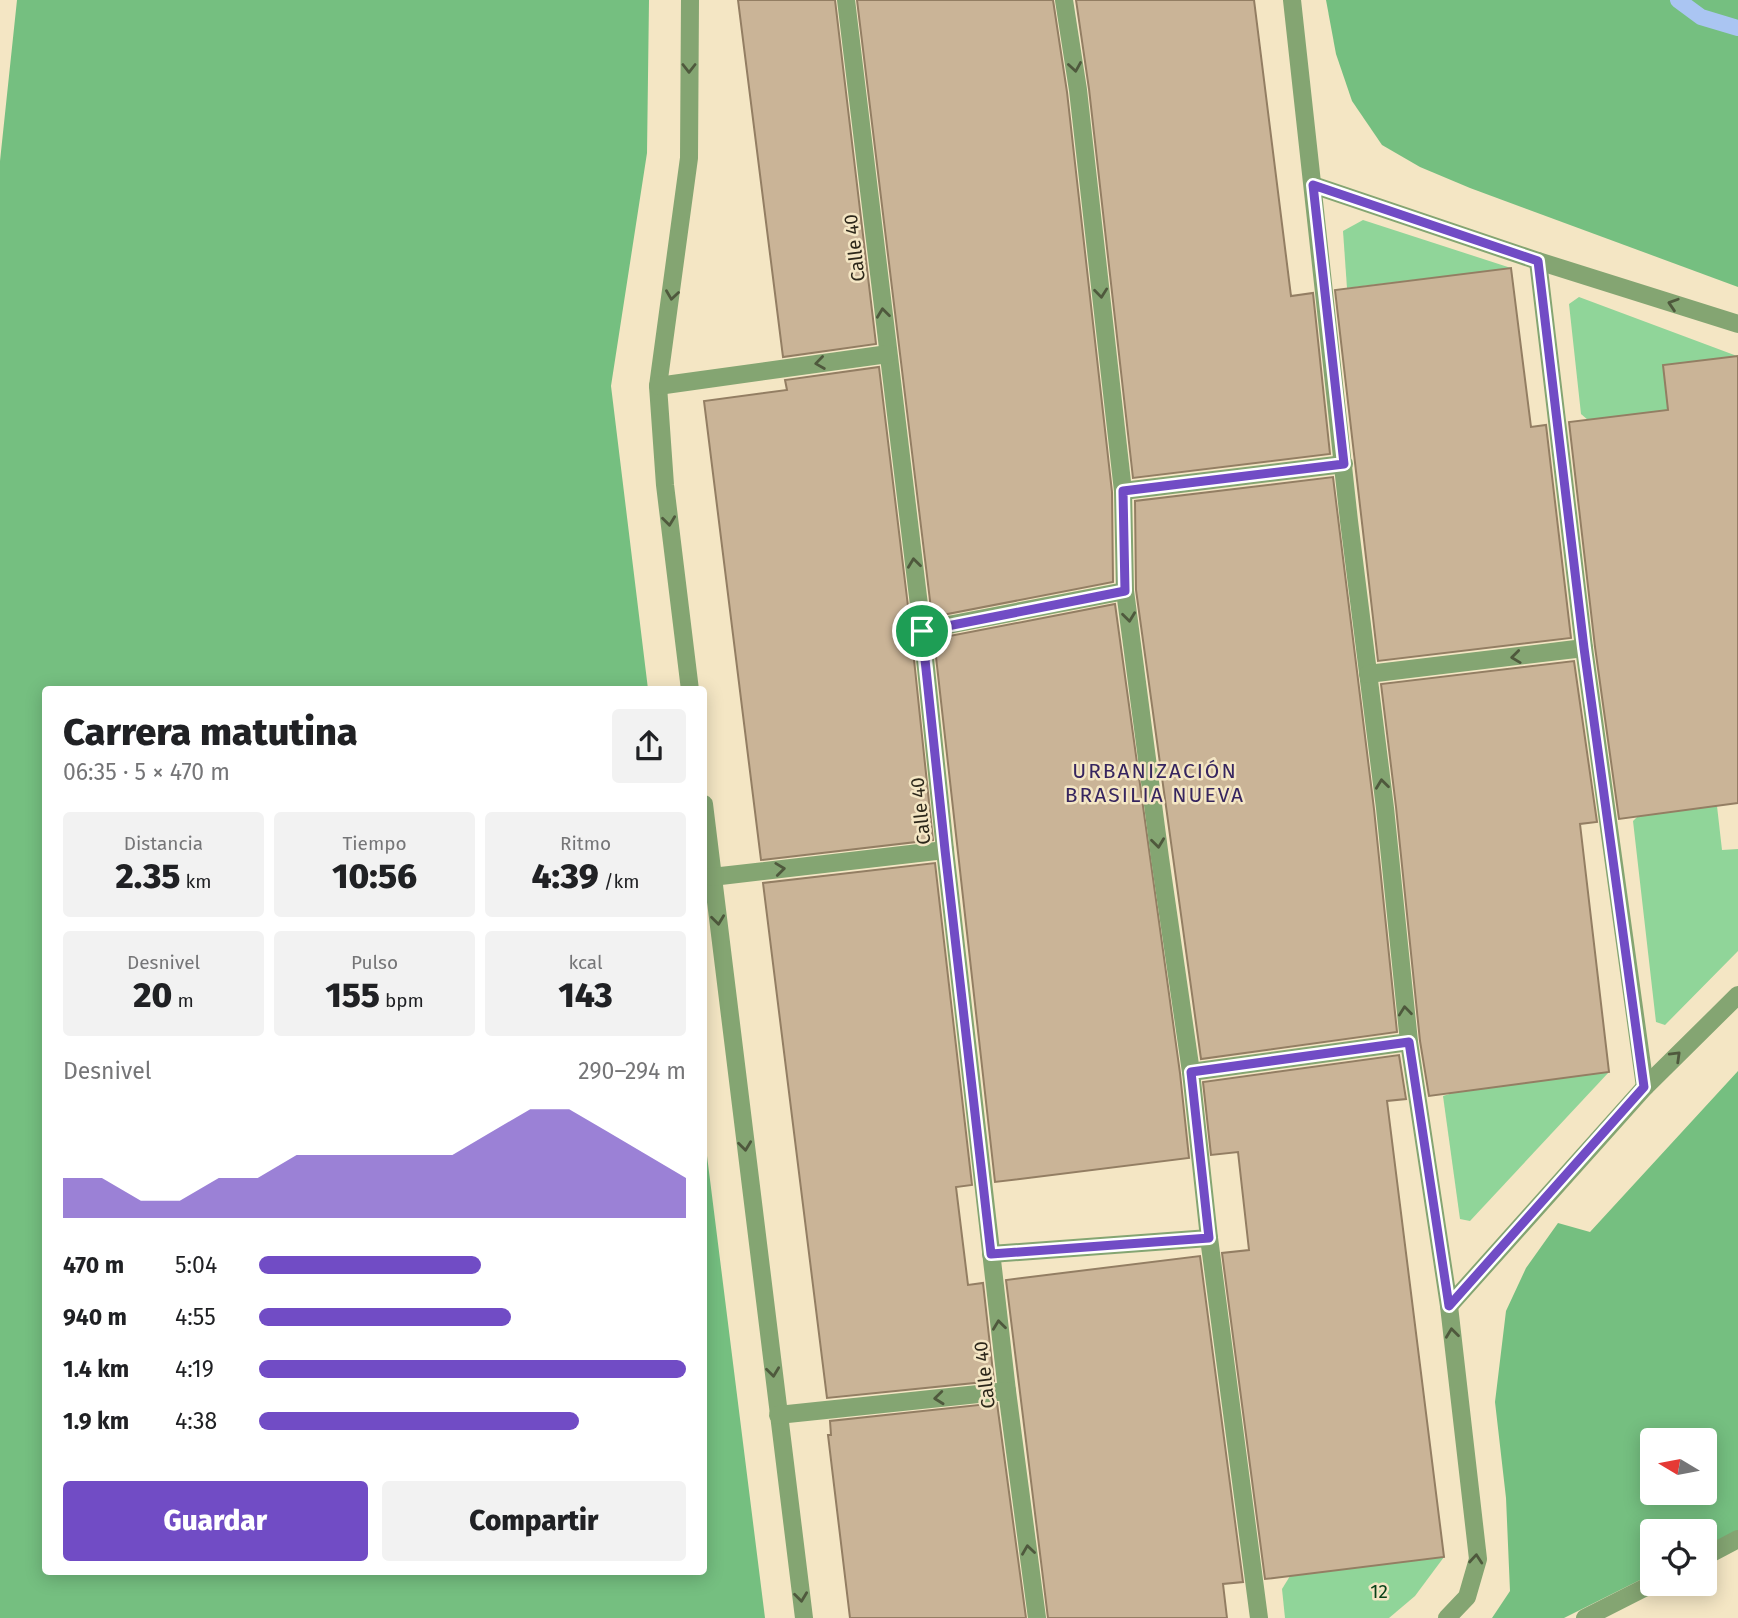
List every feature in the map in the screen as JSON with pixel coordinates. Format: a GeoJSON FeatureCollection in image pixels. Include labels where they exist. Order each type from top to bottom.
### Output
{"type":"FeatureCollection","features":[{"type":"Feature","properties":{"kind":"street"},"geometry":{"type":"LineString","coordinates":[[690,0],[689,158],[658,386],[665,485],[690,686]]}},
{"type":"Feature","properties":{"kind":"street","name":"Calle 40"},"geometry":{"type":"LineString","coordinates":[[846,0],[922,631],[1007,1391],[1037,1618]]}},
{"type":"Feature","properties":{"kind":"street"},"geometry":{"type":"LineString","coordinates":[[1064,0],[1078,90],[1123,491],[1125,591],[1191,1072],[1209,1238],[1259,1618]]}},
{"type":"Feature","properties":{"kind":"street"},"geometry":{"type":"LineString","coordinates":[[1292,0],[1409,1042],[1449,1306],[1478,1559],[1467,1597],[1447,1618]]}},
{"type":"Feature","properties":{"kind":"street"},"geometry":{"type":"LineString","coordinates":[[1313,185],[1538,261],[1738,324]]}},
{"type":"Feature","properties":{"kind":"street"},"geometry":{"type":"LineString","coordinates":[[1538,261],[1584,648],[1644,1087]]}},
{"type":"Feature","properties":{"kind":"street"},"geometry":{"type":"LineString","coordinates":[[658,386],[888,354]]}},
{"type":"Feature","properties":{"kind":"street"},"geometry":{"type":"LineString","coordinates":[[1123,491],[1344,464]]}},
{"type":"Feature","properties":{"kind":"street"},"geometry":{"type":"LineString","coordinates":[[922,631],[1125,591]]}},
{"type":"Feature","properties":{"kind":"street"},"geometry":{"type":"LineString","coordinates":[[1368,674],[1584,648]]}},
{"type":"Feature","properties":{"kind":"street"},"geometry":{"type":"LineString","coordinates":[[707,831],[804,1618]]}},
{"type":"Feature","properties":{"kind":"street"},"geometry":{"type":"LineString","coordinates":[[712,877],[945,850]]}},
{"type":"Feature","properties":{"kind":"street"},"geometry":{"type":"LineString","coordinates":[[1449,1306],[1644,1087],[1738,995]]}},
{"type":"Feature","properties":{"kind":"street"},"geometry":{"type":"LineString","coordinates":[[1191,1072],[1409,1042]]}},
{"type":"Feature","properties":{"kind":"street"},"geometry":{"type":"LineString","coordinates":[[991,1254],[1209,1238]]}},
{"type":"Feature","properties":{"kind":"street"},"geometry":{"type":"LineString","coordinates":[[778,1415],[1007,1391]]}},
{"type":"Feature","properties":{"kind":"street"},"geometry":{"type":"LineString","coordinates":[[1717,1550],[1738,1539]]}},
{"type":"Feature","properties":{"kind":"street"},"geometry":{"type":"LineString","coordinates":[[1585,1618],[1640,1590]]}},
{"type":"Feature","properties":{"kind":"green space"},"geometry":{"type":"Polygon","coordinates":[[[17,0],[649,0],[647,153],[611,386],[648,686],[42,686],[42,1575],[707,1575],[707,1156],[765,1618],[0,1618],[0,161],[17,0]]]}},
{"type":"Feature","properties":{"kind":"green space"},"geometry":{"type":"Polygon","coordinates":[[[1326,0],[1738,0],[1738,287],[1470,188],[1420,167],[1382,145],[1352,101],[1336,54],[1326,0]]]}},
{"type":"Feature","properties":{"kind":"green space"},"geometry":{"type":"Polygon","coordinates":[[[1363,220],[1511,268],[1347,288],[1343,231],[1363,220]]]}},
{"type":"Feature","properties":{"kind":"green space"},"geometry":{"type":"Polygon","coordinates":[[[1579,297],[1737,356],[1663,365],[1668,410],[1588,420],[1581,414],[1569,304],[1579,297]]]}},
{"type":"Feature","properties":{"kind":"green space"},"geometry":{"type":"Polygon","coordinates":[[[1717,806],[1722,850],[1738,849],[1738,951],[1665,1025],[1656,1022],[1633,821],[1638,816],[1717,806]]]}},
{"type":"Feature","properties":{"kind":"green space"},"geometry":{"type":"Polygon","coordinates":[[[1738,1071],[1738,1531],[1717,1542],[1717,1519],[1640,1519],[1640,1580],[1564,1618],[1492,1618],[1510,1591],[1506,1498],[1495,1402],[1506,1311],[1526,1268],[1558,1223],[1590,1232],[1738,1071]]]}},
{"type":"Feature","properties":{"kind":"green space"},"geometry":{"type":"Polygon","coordinates":[[[1609,1072],[1470,1221],[1460,1219],[1443,1096],[1609,1072]]]}},
{"type":"Feature","properties":{"kind":"green space","name":"12"},"geometry":{"type":"Polygon","coordinates":[[[1444,1557],[1415,1596],[1389,1618],[1285,1618],[1282,1589],[1290,1576],[1444,1557]]]}},
{"type":"Feature","properties":{"kind":"building"},"geometry":{"type":"Polygon","coordinates":[[[738,0],[835,0],[876,344],[783,357],[738,0]]]}},
{"type":"Feature","properties":{"kind":"building"},"geometry":{"type":"Polygon","coordinates":[[[857,0],[1053,0],[1067,92],[1112,492],[1113,582],[932,617],[857,0]]]}},
{"type":"Feature","properties":{"kind":"building"},"geometry":{"type":"Polygon","coordinates":[[[1076,0],[1254,0],[1291,296],[1313,293],[1330,454],[1133,478],[1089,89],[1076,0]]]}},
{"type":"Feature","properties":{"kind":"building"},"geometry":{"type":"Polygon","coordinates":[[[1511,268],[1531,427],[1546,425],[1571,638],[1378,661],[1335,290],[1511,268]]]}},
{"type":"Feature","properties":{"kind":"building"},"geometry":{"type":"Polygon","coordinates":[[[1738,356],[1738,803],[1619,819],[1595,647],[1569,422],[1668,410],[1663,365],[1738,356]]]}},
{"type":"Feature","properties":{"kind":"building"},"geometry":{"type":"Polygon","coordinates":[[[879,367],[933,840],[761,860],[704,401],[787,390],[785,380],[879,367]]]}},
{"type":"Feature","properties":{"kind":"building"},"geometry":{"type":"Polygon","coordinates":[[[1333,477],[1374,809],[1397,1032],[1201,1059],[1136,590],[1135,501],[1333,477]]]}},
{"type":"Feature","properties":{"kind":"building"},"geometry":{"type":"Polygon","coordinates":[[[1115,604],[1180,1073],[1189,1158],[995,1182],[934,639],[1115,604]]]}},
{"type":"Feature","properties":{"kind":"building"},"geometry":{"type":"Polygon","coordinates":[[[1574,661],[1597,822],[1580,824],[1609,1072],[1429,1096],[1420,1041],[1381,684],[1574,661]]]}},
{"type":"Feature","properties":{"kind":"building"},"geometry":{"type":"Polygon","coordinates":[[[935,863],[972,1185],[956,1187],[968,1285],[983,1283],[994,1381],[827,1398],[763,883],[935,863]]]}},
{"type":"Feature","properties":{"kind":"building"},"geometry":{"type":"Polygon","coordinates":[[[1399,1055],[1406,1099],[1387,1101],[1444,1557],[1265,1579],[1222,1253],[1249,1250],[1238,1152],[1211,1155],[1203,1082],[1399,1055]]]}},
{"type":"Feature","properties":{"kind":"building"},"geometry":{"type":"Polygon","coordinates":[[[1200,1256],[1243,1582],[1223,1584],[1227,1618],[1048,1618],[1006,1280],[1200,1256]]]}},
{"type":"Feature","properties":{"kind":"building"},"geometry":{"type":"Polygon","coordinates":[[[997,1403],[1026,1618],[850,1618],[828,1435],[831,1435],[830,1421],[997,1403]]]}},
{"type":"Feature","properties":{"kind":"waterway"},"geometry":{"type":"LineString","coordinates":[[1678,0],[1701,17],[1738,28]]}},
{"type":"Feature","properties":{"kind":"district","name":"URBANIZACIÓN BRASILIA NUEVA"},"geometry":{"type":"Point","coordinates":[1155,783]}},
{"type":"Feature","properties":{"kind":"route"},"geometry":{"type":"LineString","coordinates":[[1313,185],[1538,261],[1542,314],[1584,648],[1644,1087],[1449,1306],[1409,1042],[1191,1072],[1209,1238],[991,1254],[922,631],[1125,591],[1123,491],[1344,464],[1313,185]]}}]}
